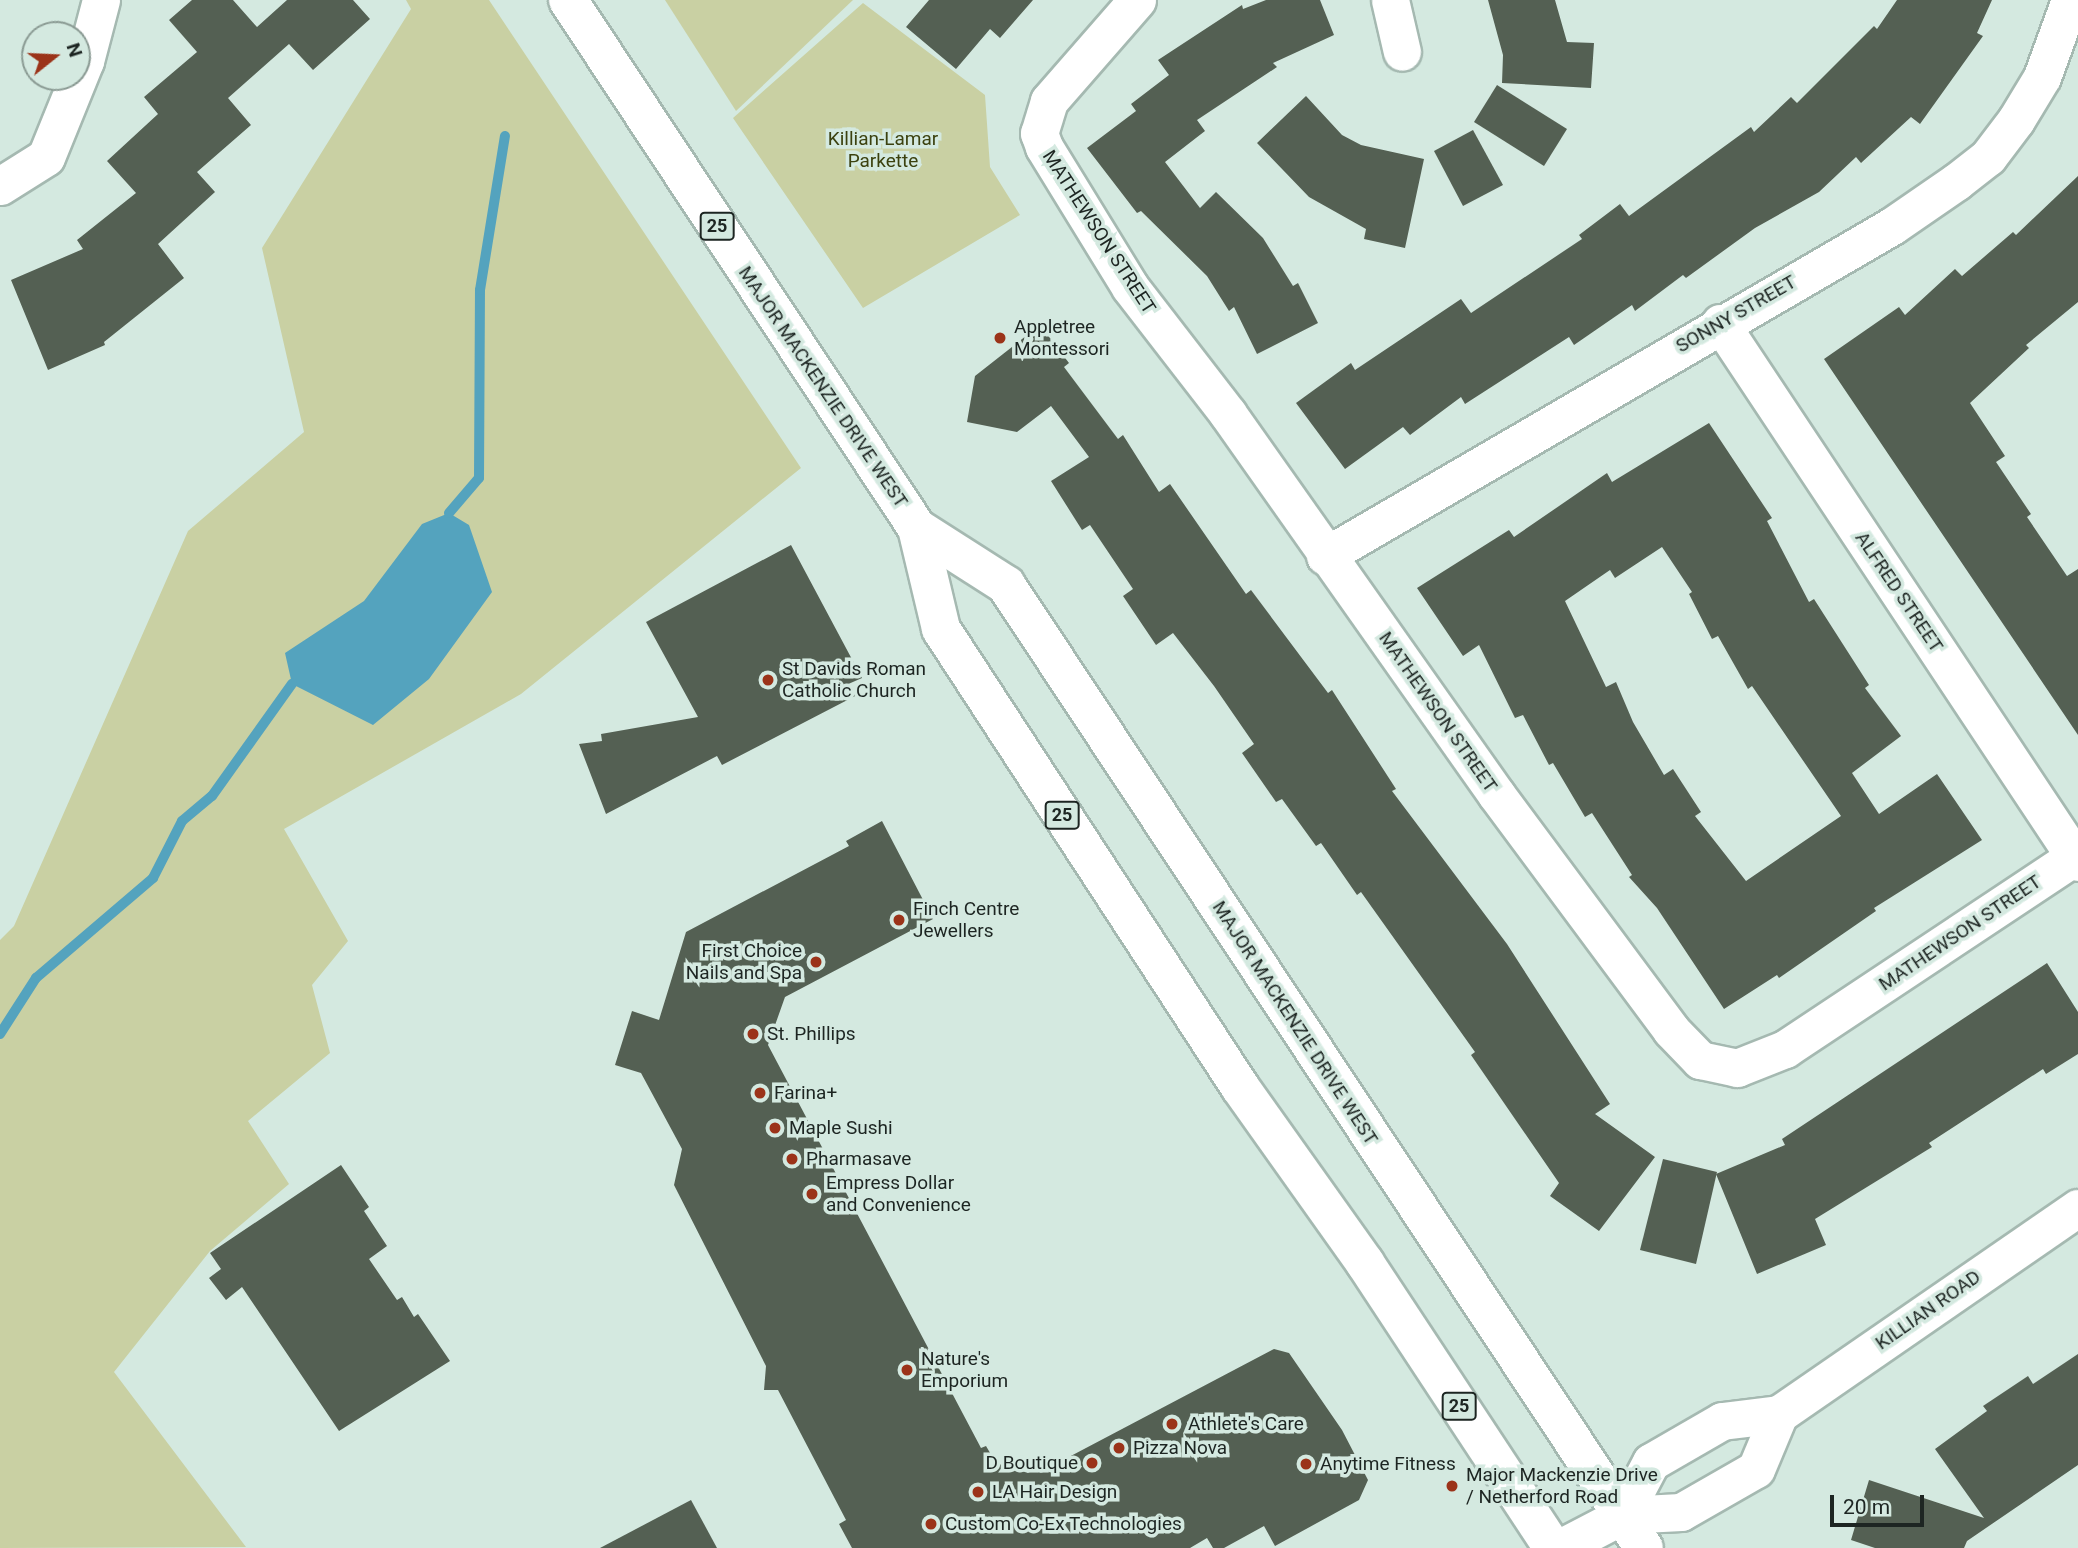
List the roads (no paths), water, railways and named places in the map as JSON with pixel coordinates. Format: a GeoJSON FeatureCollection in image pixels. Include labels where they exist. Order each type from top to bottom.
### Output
{"type":"FeatureCollection","features":[{"type":"Feature","properties":{"kind":"main road","name":"MAJOR MACKENZIE DRIVE WEST"},"geometry":{"type":"LineString","coordinates":[[568,0],[917,528],[941,629],[1240,1087],[1365,1263],[1553,1548]]}},
{"type":"Feature","properties":{"kind":"main road","name":"MAJOR MACKENZIE DRIVE WEST"},"geometry":{"type":"LineString","coordinates":[[917,528],[1006,585],[1644,1548]]}},
{"type":"Feature","properties":{"kind":"street"},"geometry":{"type":"LineString","coordinates":[[0,186],[46,157],[85,61],[101,0]]}},
{"type":"Feature","properties":{"kind":"street","name":"MATHEWSON STREET"},"geometry":{"type":"LineString","coordinates":[[1137,0],[1049,101],[1039,133],[1044,147],[1130,287],[1228,414],[1325,556],[1662,1018],[1700,1060],[1737,1068],[1785,1049],[2076,860]]}},
{"type":"Feature","properties":{"kind":"street"},"geometry":{"type":"LineString","coordinates":[[1390,0],[1402,52]]}},
{"type":"Feature","properties":{"kind":"street","name":"SONNY STREET"},"geometry":{"type":"LineString","coordinates":[[1325,556],[1720,323],[1892,226],[1989,157],[2042,77],[2070,0]]}},
{"type":"Feature","properties":{"kind":"street","name":"ALFRED STREET"},"geometry":{"type":"LineString","coordinates":[[1720,323],[2076,860]]}},
{"type":"Feature","properties":{"kind":"street","name":"KILLIAN ROAD"},"geometry":{"type":"LineString","coordinates":[[1623,1515],[1651,1462],[1722,1421],[1779,1414],[2078,1208]]}},
{"type":"Feature","properties":{"kind":"street"},"geometry":{"type":"LineString","coordinates":[[1560,1548],[1623,1515],[1681,1512],[1756,1469],[1779,1414]]}},
{"type":"Feature","properties":{"kind":"water"},"geometry":{"type":"Polygon","coordinates":[[[449,513],[469,525],[492,592],[429,679],[373,725],[292,684],[285,653],[364,601],[422,524],[449,513]]]}},
{"type":"Feature","properties":{"kind":"waterway"},"geometry":{"type":"LineString","coordinates":[[449,513],[479,478],[480,290],[505,136]]}},
{"type":"Feature","properties":{"kind":"waterway"},"geometry":{"type":"LineString","coordinates":[[0,1034],[36,978],[153,878],[182,821],[212,796],[292,684]]}},
{"type":"Feature","properties":{"kind":"place","name":"Appletree Montessori"},"geometry":{"type":"Point","coordinates":[1000,338]}},
{"type":"Feature","properties":{"kind":"place","name":"St Davids Roman Catholic Church"},"geometry":{"type":"Point","coordinates":[768,680]}},
{"type":"Feature","properties":{"kind":"place","name":"Finch Centre Jewellers"},"geometry":{"type":"Point","coordinates":[899,920]}},
{"type":"Feature","properties":{"kind":"place","name":"First Choice Nails and Spa"},"geometry":{"type":"Point","coordinates":[816,962]}},
{"type":"Feature","properties":{"kind":"place","name":"St. Phillips"},"geometry":{"type":"Point","coordinates":[753,1034]}},
{"type":"Feature","properties":{"kind":"place","name":"Farina+"},"geometry":{"type":"Point","coordinates":[760,1093]}},
{"type":"Feature","properties":{"kind":"place","name":"Maple Sushi"},"geometry":{"type":"Point","coordinates":[775,1128]}},
{"type":"Feature","properties":{"kind":"place","name":"Pharmasave"},"geometry":{"type":"Point","coordinates":[792,1159]}},
{"type":"Feature","properties":{"kind":"place","name":"Empress Dollar and Convenience"},"geometry":{"type":"Point","coordinates":[812,1194]}},
{"type":"Feature","properties":{"kind":"place","name":"Nature's Emporium"},"geometry":{"type":"Point","coordinates":[907,1370]}},
{"type":"Feature","properties":{"kind":"place","name":"Athlete's Care"},"geometry":{"type":"Point","coordinates":[1172,1424]}},
{"type":"Feature","properties":{"kind":"place","name":"Pizza Nova"},"geometry":{"type":"Point","coordinates":[1119,1448]}},
{"type":"Feature","properties":{"kind":"place","name":"D Boutique"},"geometry":{"type":"Point","coordinates":[1092,1463]}},
{"type":"Feature","properties":{"kind":"place","name":"Anytime Fitness"},"geometry":{"type":"Point","coordinates":[1306,1464]}},
{"type":"Feature","properties":{"kind":"place","name":"Major Mackenzie Drive / Netherford Road"},"geometry":{"type":"Point","coordinates":[1452,1486]}},
{"type":"Feature","properties":{"kind":"place","name":"LA Hair Design"},"geometry":{"type":"Point","coordinates":[978,1492]}},
{"type":"Feature","properties":{"kind":"place","name":"Custom Co-Ex Technologies"},"geometry":{"type":"Point","coordinates":[931,1524]}},
{"type":"Feature","properties":{"kind":"park label","name":"Killian-Lamar Parkette"},"geometry":{"type":"Point","coordinates":[883,150]}}]}
